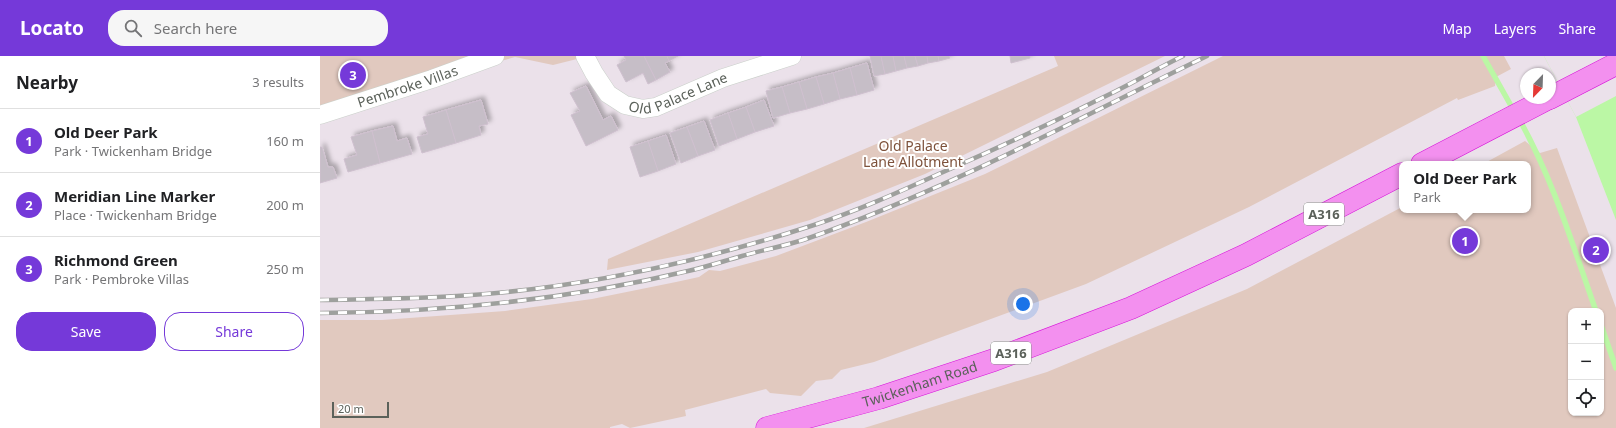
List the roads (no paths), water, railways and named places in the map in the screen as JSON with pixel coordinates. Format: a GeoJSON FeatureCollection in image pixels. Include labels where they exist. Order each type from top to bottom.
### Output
{"type":"FeatureCollection","features":[{"type":"Feature","properties":{"kind":"highway"},"geometry":{"type":"LineString","coordinates":[[1556,95],[1616,64]]}},
{"type":"Feature","properties":{"kind":"highway"},"geometry":{"type":"LineString","coordinates":[[1428,161],[1538,104]]}},
{"type":"Feature","properties":{"kind":"highway","name":"Twickenham Road"},"geometry":{"type":"LineString","coordinates":[[767,428],[879,398],[994,360],[1131,308],[1246,255],[1399,176]]}},
{"type":"Feature","properties":{"kind":"street","name":"Pembroke Villas"},"geometry":{"type":"LineString","coordinates":[[320,115],[432,79],[495,56]]}},
{"type":"Feature","properties":{"kind":"street","name":"Old Palace Lane"},"geometry":{"type":"LineString","coordinates":[[585,56],[608,94],[624,105],[644,110],[656,107],[723,78],[792,56]]}},
{"type":"Feature","properties":{"kind":"waterway"},"geometry":{"type":"LineString","coordinates":[[1483,56],[1514,111]]}},
{"type":"Feature","properties":{"kind":"waterway"},"geometry":{"type":"LineString","coordinates":[[1519,119],[1552,189],[1595,308]]}},
{"type":"Feature","properties":{"kind":"waterway"},"geometry":{"type":"LineString","coordinates":[[1604,334],[1616,368]]}},
{"type":"Feature","properties":{"kind":"railway"},"geometry":{"type":"LineString","coordinates":[[320,300],[440,297],[547,287],[637,272],[727,251],[814,225],[878,201],[1068,115],[1183,56]]}},
{"type":"Feature","properties":{"kind":"railway"},"geometry":{"type":"LineString","coordinates":[[320,313],[459,307],[551,297],[597,290],[688,271],[806,239],[858,220],[959,177],[1009,154],[1207,56]]}},
{"type":"Feature","properties":{"kind":"place","name":"Richmond Green"},"geometry":{"type":"Point","coordinates":[353,75]}},
{"type":"Feature","properties":{"kind":"place","name":"Old Deer Park"},"geometry":{"type":"Point","coordinates":[1465,241]}},
{"type":"Feature","properties":{"kind":"place","name":"Meridian Line Marker"},"geometry":{"type":"Point","coordinates":[1596,250]}},
{"type":"Feature","properties":{"kind":"park label","name":"Old Palace Lane Allotment"},"geometry":{"type":"Point","coordinates":[913,154]}}]}
